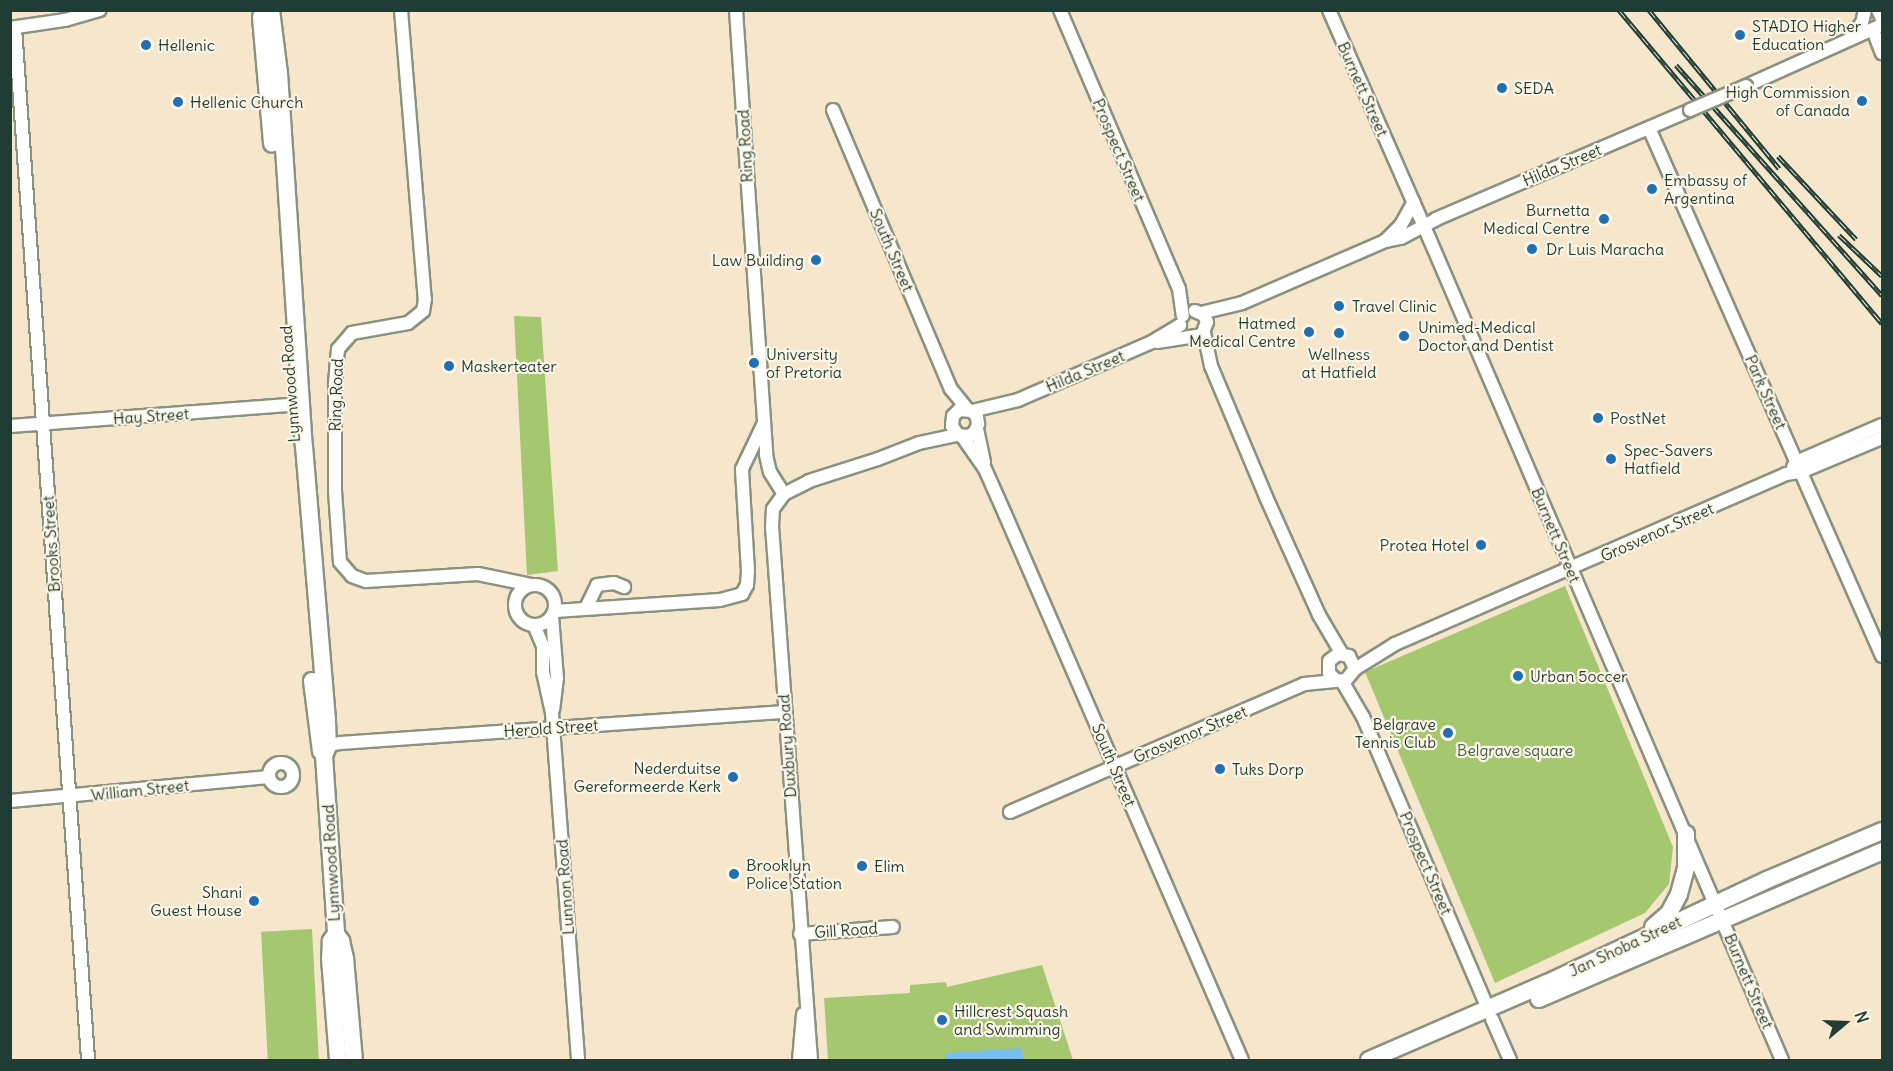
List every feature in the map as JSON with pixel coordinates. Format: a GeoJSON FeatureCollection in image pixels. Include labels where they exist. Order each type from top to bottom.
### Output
{"type":"FeatureCollection","features":[{"type":"Feature","properties":{"kind":"main road","name":"Lynnwood Road"},"geometry":{"type":"LineString","coordinates":[[260,10],[292,405],[324,750]]}},
{"type":"Feature","properties":{"kind":"main road","name":"Lynnwood Road"},"geometry":{"type":"LineString","coordinates":[[271,10],[279,73],[336,934],[341,940],[345,958],[354,1060]]}},
{"type":"Feature","properties":{"kind":"main road","name":"Jan Shoba Street"},"geometry":{"type":"LineString","coordinates":[[1369,1060],[1490,1014],[1719,911],[1882,831]]}},
{"type":"Feature","properties":{"kind":"main road"},"geometry":{"type":"LineString","coordinates":[[1632,942],[1664,918],[1677,900],[1686,868],[1686,834]]}},
{"type":"Feature","properties":{"kind":"main road","name":"Jan Shoba Street"},"geometry":{"type":"LineString","coordinates":[[1397,1060],[1632,942],[1882,851]]}},
{"type":"Feature","properties":{"kind":"main road","name":"Lynnwood Road"},"geometry":{"type":"LineString","coordinates":[[336,934],[331,941],[330,958],[338,1060]]}},
{"type":"Feature","properties":{"kind":"street"},"geometry":{"type":"LineString","coordinates":[[13,28],[100,10]]}},
{"type":"Feature","properties":{"kind":"street","name":"Ring Road"},"geometry":{"type":"LineString","coordinates":[[401,10],[425,299],[423,310],[408,323],[352,333],[338,349],[335,385],[335,491],[340,562],[352,576],[366,581],[471,574],[531,585]]}},
{"type":"Feature","properties":{"kind":"street","name":"Ring Road"},"geometry":{"type":"LineString","coordinates":[[736,10],[764,424],[768,464],[784,494]]}},
{"type":"Feature","properties":{"kind":"street","name":"Prospect Street"},"geometry":{"type":"LineString","coordinates":[[1060,10],[1179,290],[1182,320]]}},
{"type":"Feature","properties":{"kind":"street","name":"Burnett Street"},"geometry":{"type":"LineString","coordinates":[[1329,10],[1414,202],[1782,1060]]}},
{"type":"Feature","properties":{"kind":"street"},"geometry":{"type":"LineString","coordinates":[[1848,40],[1862,23],[1865,10]]}},
{"type":"Feature","properties":{"kind":"street"},"geometry":{"type":"LineString","coordinates":[[1878,10],[1882,19]]}},
{"type":"Feature","properties":{"kind":"street"},"geometry":{"type":"LineString","coordinates":[[1878,27],[1882,53]]}},
{"type":"Feature","properties":{"kind":"street","name":"Hilda Street"},"geometry":{"type":"LineString","coordinates":[[978,427],[1018,400],[1152,342],[1198,333],[1242,303],[1385,241],[1401,238],[1423,225],[1878,27]]}},
{"type":"Feature","properties":{"kind":"street","name":"Brooks Street"},"geometry":{"type":"LineString","coordinates":[[13,28],[88,1060]]}},
{"type":"Feature","properties":{"kind":"street","name":"South Street"},"geometry":{"type":"LineString","coordinates":[[833,110],[951,389],[970,410]]}},
{"type":"Feature","properties":{"kind":"street","name":"Park Street"},"geometry":{"type":"LineString","coordinates":[[1648,128],[1882,656]]}},
{"type":"Feature","properties":{"kind":"street"},"geometry":{"type":"LineString","coordinates":[[1385,241],[1401,225],[1414,202]]}},
{"type":"Feature","properties":{"kind":"street","name":"Prospect Street"},"geometry":{"type":"LineString","coordinates":[[1179,290],[1206,319],[1198,333]]}},
{"type":"Feature","properties":{"kind":"street","name":"Hilda Street"},"geometry":{"type":"LineString","coordinates":[[1152,342],[1182,320],[1199,312],[1242,303]]}},
{"type":"Feature","properties":{"kind":"street"},"geometry":{"type":"LineString","coordinates":[[1182,320],[1198,333],[1319,615],[1345,655],[1346,676],[1329,673],[1319,615]]}},
{"type":"Feature","properties":{"kind":"street","name":"South Street"},"geometry":{"type":"LineString","coordinates":[[951,389],[952,419]]}},
{"type":"Feature","properties":{"kind":"street","name":"Hilda Street"},"geometry":{"type":"LineString","coordinates":[[970,410],[1018,400]]}},
{"type":"Feature","properties":{"kind":"street","name":"Hay Street"},"geometry":{"type":"LineString","coordinates":[[10,426],[292,405]]}},
{"type":"Feature","properties":{"kind":"street"},"geometry":{"type":"LineString","coordinates":[[784,494],[809,481],[920,443],[960,435],[969,436],[978,427],[977,417],[970,410],[959,410],[952,419],[920,443]]}},
{"type":"Feature","properties":{"kind":"street"},"geometry":{"type":"LineString","coordinates":[[952,419],[960,435]]}},
{"type":"Feature","properties":{"kind":"street","name":"Ring Road"},"geometry":{"type":"LineString","coordinates":[[554,614],[586,608],[720,600],[737,596],[745,590],[748,572],[742,469],[764,424]]}},
{"type":"Feature","properties":{"kind":"street","name":"Grosvenor Street"},"geometry":{"type":"LineString","coordinates":[[1010,812],[1304,684],[1346,676],[1395,645],[1786,474],[1882,425]]}},
{"type":"Feature","properties":{"kind":"street","name":"South Street"},"geometry":{"type":"LineString","coordinates":[[978,427],[986,469],[1242,1060]]}},
{"type":"Feature","properties":{"kind":"street","name":"South Street"},"geometry":{"type":"LineString","coordinates":[[960,435],[986,469]]}},
{"type":"Feature","properties":{"kind":"street","name":"Grosvenor Street"},"geometry":{"type":"LineString","coordinates":[[1799,467],[1882,438]]}},
{"type":"Feature","properties":{"kind":"street","name":"Duxbury Road"},"geometry":{"type":"LineString","coordinates":[[784,494],[773,509],[771,528],[811,1060]]}},
{"type":"Feature","properties":{"kind":"street"},"geometry":{"type":"LineString","coordinates":[[502,580],[512,591],[515,603],[520,618],[534,625],[544,623],[554,614],[555,600],[549,590],[543,586],[531,585],[520,591],[515,603]]}},
{"type":"Feature","properties":{"kind":"street"},"geometry":{"type":"LineString","coordinates":[[586,608],[597,585],[614,583],[624,587]]}},
{"type":"Feature","properties":{"kind":"street","name":"Lunnon Road"},"geometry":{"type":"LineString","coordinates":[[552,713],[557,678],[554,614]]}},
{"type":"Feature","properties":{"kind":"street","name":"Lunnon Road"},"geometry":{"type":"LineString","coordinates":[[534,625],[543,646],[543,672],[554,729],[578,1060]]}},
{"type":"Feature","properties":{"kind":"street","name":"Grosvenor Street"},"geometry":{"type":"LineString","coordinates":[[1304,684],[1335,656],[1395,645]]}},
{"type":"Feature","properties":{"kind":"street","name":"Prospect Street"},"geometry":{"type":"LineString","coordinates":[[1346,676],[1510,1060]]}},
{"type":"Feature","properties":{"kind":"street","name":"Herold Street"},"geometry":{"type":"LineString","coordinates":[[324,750],[340,743],[785,712]]}},
{"type":"Feature","properties":{"kind":"street","name":"William Street"},"geometry":{"type":"LineString","coordinates":[[10,801],[269,777]]}},
{"type":"Feature","properties":{"kind":"street","name":"Gill Road"},"geometry":{"type":"LineString","coordinates":[[800,934],[892,927]]}},
{"type":"Feature","properties":{"kind":"street","name":"Duxbury Road"},"geometry":{"type":"LineString","coordinates":[[799,1060],[800,1032],[805,1002]]}},
{"type":"Feature","properties":{"kind":"green space"},"geometry":{"type":"Polygon","coordinates":[[[514,316],[541,317],[558,571],[527,575],[514,316]]]}},
{"type":"Feature","properties":{"kind":"green space","name":"Belgrave square"},"geometry":{"type":"Polygon","coordinates":[[[1565,586],[1673,847],[1669,884],[1645,913],[1495,983],[1365,672],[1565,586]]]}},
{"type":"Feature","properties":{"kind":"green space"},"geometry":{"type":"Polygon","coordinates":[[[312,929],[319,1060],[268,1060],[261,932],[312,929]]]}},
{"type":"Feature","properties":{"kind":"green space","name":"Hillcrest Squash and Swimming"},"geometry":{"type":"Polygon","coordinates":[[[1042,965],[1073,1060],[828,1060],[824,998],[910,993],[910,985],[946,982],[947,987],[1042,965]]]}},
{"type":"Feature","properties":{"kind":"water"},"geometry":{"type":"Polygon","coordinates":[[[1022,1048],[1023,1060],[946,1060],[946,1053],[1022,1048]]]}},
{"type":"Feature","properties":{"kind":"railway"},"geometry":{"type":"LineString","coordinates":[[1619,10],[1882,323]]}},
{"type":"Feature","properties":{"kind":"railway"},"geometry":{"type":"LineString","coordinates":[[1649,10],[1779,168]]}},
{"type":"Feature","properties":{"kind":"railway"},"geometry":{"type":"LineString","coordinates":[[1676,65],[1882,295]]}},
{"type":"Feature","properties":{"kind":"railway"},"geometry":{"type":"LineString","coordinates":[[1778,156],[1856,239]]}},
{"type":"Feature","properties":{"kind":"railway"},"geometry":{"type":"LineString","coordinates":[[1839,235],[1882,276]]}},
{"type":"Feature","properties":{"kind":"place","name":"STADIO Higher Education"},"geometry":{"type":"Point","coordinates":[1740,35]}},
{"type":"Feature","properties":{"kind":"place","name":"Hellenic"},"geometry":{"type":"Point","coordinates":[146,45]}},
{"type":"Feature","properties":{"kind":"place","name":"SEDA"},"geometry":{"type":"Point","coordinates":[1502,88]}},
{"type":"Feature","properties":{"kind":"place","name":"High Commission of Canada"},"geometry":{"type":"Point","coordinates":[1862,101]}},
{"type":"Feature","properties":{"kind":"place","name":"Hellenic Church"},"geometry":{"type":"Point","coordinates":[178,102]}},
{"type":"Feature","properties":{"kind":"place","name":"Embassy of Argentina"},"geometry":{"type":"Point","coordinates":[1652,189]}},
{"type":"Feature","properties":{"kind":"place","name":"Burnetta Medical Centre"},"geometry":{"type":"Point","coordinates":[1604,219]}},
{"type":"Feature","properties":{"kind":"place","name":"Dr Luis Maracha"},"geometry":{"type":"Point","coordinates":[1532,249]}},
{"type":"Feature","properties":{"kind":"place","name":"Law Building"},"geometry":{"type":"Point","coordinates":[816,260]}},
{"type":"Feature","properties":{"kind":"place","name":"Travel Clinic"},"geometry":{"type":"Point","coordinates":[1339,306]}},
{"type":"Feature","properties":{"kind":"place","name":"Hatmed Medical Centre"},"geometry":{"type":"Point","coordinates":[1309,332]}},
{"type":"Feature","properties":{"kind":"place","name":"Wellness at Hatfield"},"geometry":{"type":"Point","coordinates":[1339,333]}},
{"type":"Feature","properties":{"kind":"place","name":"Unimed-Medical Doctor and Dentist"},"geometry":{"type":"Point","coordinates":[1404,336]}},
{"type":"Feature","properties":{"kind":"place","name":"University of Pretoria"},"geometry":{"type":"Point","coordinates":[754,363]}},
{"type":"Feature","properties":{"kind":"place","name":"Maskerteater"},"geometry":{"type":"Point","coordinates":[449,366]}},
{"type":"Feature","properties":{"kind":"place","name":"PostNet"},"geometry":{"type":"Point","coordinates":[1598,418]}},
{"type":"Feature","properties":{"kind":"place","name":"Spec-Savers Hatfield"},"geometry":{"type":"Point","coordinates":[1611,459]}},
{"type":"Feature","properties":{"kind":"place","name":"Protea Hotel"},"geometry":{"type":"Point","coordinates":[1481,545]}},
{"type":"Feature","properties":{"kind":"place","name":"Urban 5occer"},"geometry":{"type":"Point","coordinates":[1518,676]}},
{"type":"Feature","properties":{"kind":"place","name":"Belgrave Tennis Club"},"geometry":{"type":"Point","coordinates":[1448,733]}},
{"type":"Feature","properties":{"kind":"place","name":"Tuks Dorp"},"geometry":{"type":"Point","coordinates":[1220,769]}},
{"type":"Feature","properties":{"kind":"place","name":"Nederduitse Gereformeerde Kerk"},"geometry":{"type":"Point","coordinates":[733,777]}},
{"type":"Feature","properties":{"kind":"place","name":"Elim"},"geometry":{"type":"Point","coordinates":[862,866]}},
{"type":"Feature","properties":{"kind":"place","name":"Brooklyn Police Station"},"geometry":{"type":"Point","coordinates":[734,874]}},
{"type":"Feature","properties":{"kind":"place","name":"Shani Guest House"},"geometry":{"type":"Point","coordinates":[254,901]}},
{"type":"Feature","properties":{"kind":"place","name":"Hillcrest Squash and Swimming"},"geometry":{"type":"Point","coordinates":[942,1020]}}]}
